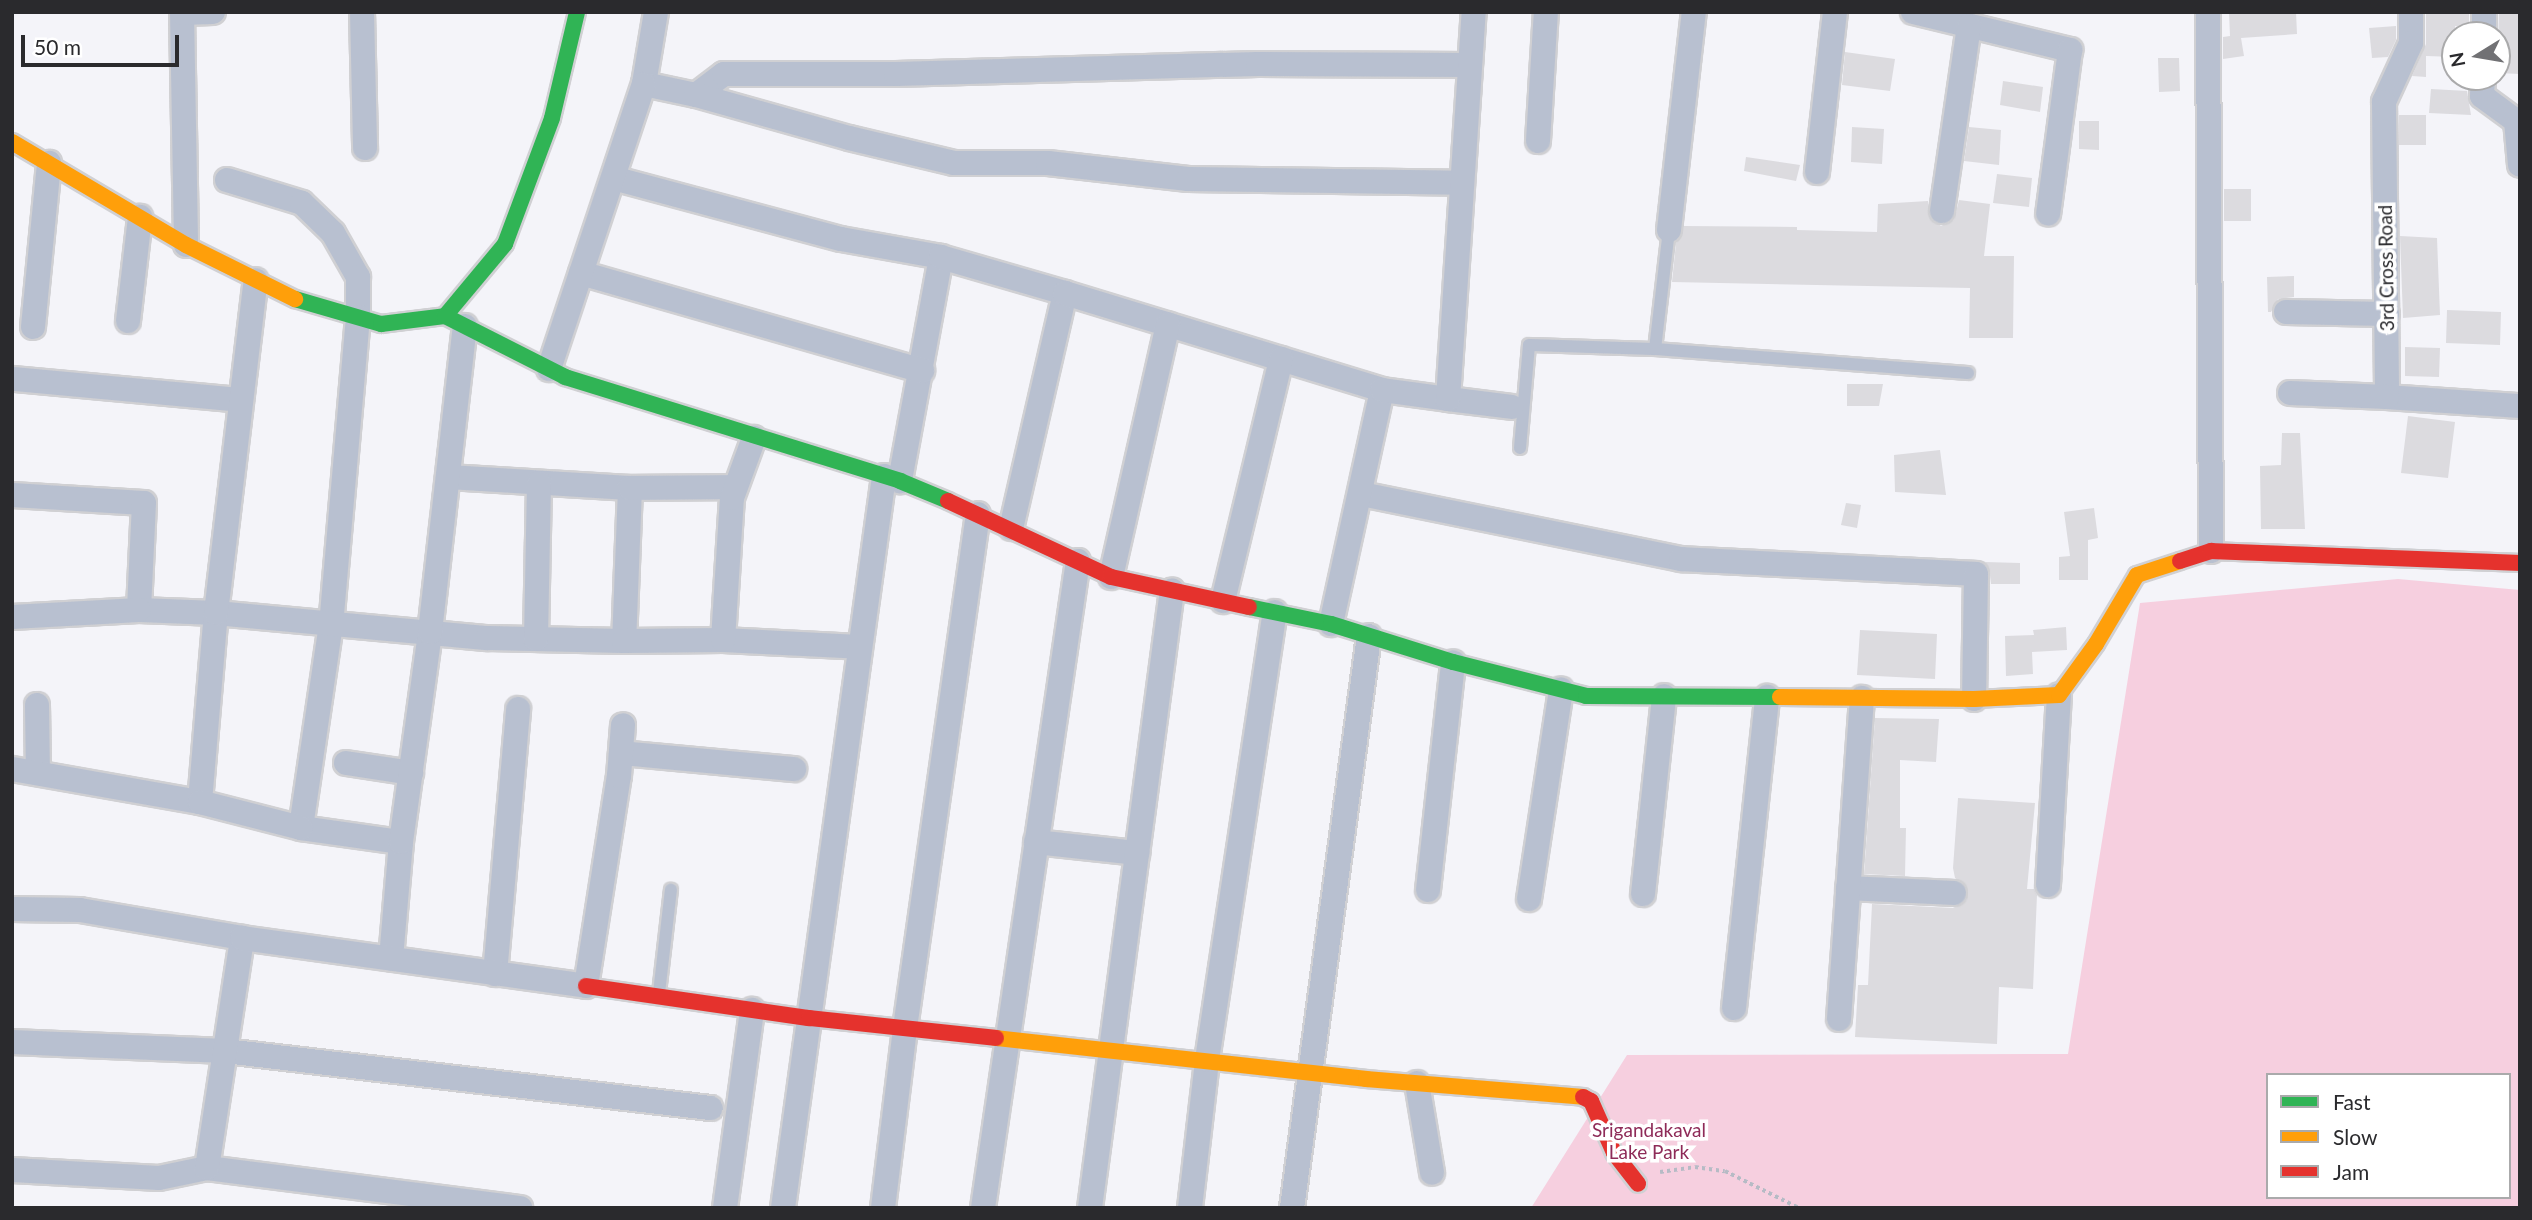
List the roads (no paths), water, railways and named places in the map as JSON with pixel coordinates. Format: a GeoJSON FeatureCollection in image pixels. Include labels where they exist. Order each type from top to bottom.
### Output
{"type":"FeatureCollection","features":[{"type":"Feature","properties":{"kind":"street"},"geometry":{"type":"LineString","coordinates":[[186,245],[182,13],[213,12]]}},
{"type":"Feature","properties":{"kind":"street"},"geometry":{"type":"LineString","coordinates":[[362,12],[365,148]]}},
{"type":"Feature","properties":{"kind":"street"},"geometry":{"type":"LineString","coordinates":[[391,959],[401,842],[430,632],[447,477],[455,321],[505,244],[552,118],[577,12]]}},
{"type":"Feature","properties":{"kind":"street"},"geometry":{"type":"LineString","coordinates":[[549,369],[644,84],[656,12]]}},
{"type":"Feature","properties":{"kind":"street"},"geometry":{"type":"LineString","coordinates":[[1448,399],[1474,12]]}},
{"type":"Feature","properties":{"kind":"street"},"geometry":{"type":"LineString","coordinates":[[1538,141],[1546,12]]}},
{"type":"Feature","properties":{"kind":"street"},"geometry":{"type":"LineString","coordinates":[[1669,230],[1694,12]]}},
{"type":"Feature","properties":{"kind":"street"},"geometry":{"type":"LineString","coordinates":[[1817,172],[1835,12]]}},
{"type":"Feature","properties":{"kind":"street"},"geometry":{"type":"LineString","coordinates":[[1913,12],[2070,50],[2048,215]]}},
{"type":"Feature","properties":{"kind":"street"},"geometry":{"type":"LineString","coordinates":[[2208,12],[2211,551]]}},
{"type":"Feature","properties":{"kind":"street","name":"3rd Cross Road"},"geometry":{"type":"LineString","coordinates":[[2387,397],[2384,102],[2410,43],[2411,12]]}},
{"type":"Feature","properties":{"kind":"street"},"geometry":{"type":"LineString","coordinates":[[1942,211],[1969,26]]}},
{"type":"Feature","properties":{"kind":"street"},"geometry":{"type":"LineString","coordinates":[[696,94],[724,74],[896,74],[1258,64],[1470,65]]}},
{"type":"Feature","properties":{"kind":"street"},"geometry":{"type":"LineString","coordinates":[[644,84],[696,94],[849,138],[954,163],[1048,163],[1188,178],[1462,183]]}},
{"type":"Feature","properties":{"kind":"street"},"geometry":{"type":"LineString","coordinates":[[2482,91],[2482,96],[2516,121],[2520,165]]}},
{"type":"Feature","properties":{"kind":"street"},"geometry":{"type":"LineString","coordinates":[[12,142],[186,245],[306,304],[381,324],[455,321],[565,377],[892,479],[1011,528],[1111,577],[1331,624],[1453,662],[1586,696],[1974,699],[2059,695]]}},
{"type":"Feature","properties":{"kind":"street"},"geometry":{"type":"LineString","coordinates":[[33,327],[49,163]]}},
{"type":"Feature","properties":{"kind":"street"},"geometry":{"type":"LineString","coordinates":[[613,178],[841,239],[941,257],[1382,390],[1517,407]]}},
{"type":"Feature","properties":{"kind":"street"},"geometry":{"type":"LineString","coordinates":[[227,180],[302,203],[333,233],[358,277],[358,317],[331,624],[301,828]]}},
{"type":"Feature","properties":{"kind":"street"},"geometry":{"type":"LineString","coordinates":[[128,321],[140,217]]}},
{"type":"Feature","properties":{"kind":"street"},"geometry":{"type":"LineString","coordinates":[[783,1208],[859,648],[892,479],[922,371],[941,257]]}},
{"type":"Feature","properties":{"kind":"street"},"geometry":{"type":"LineString","coordinates":[[581,273],[922,371]]}},
{"type":"Feature","properties":{"kind":"street"},"geometry":{"type":"LineString","coordinates":[[200,802],[216,613],[256,280]]}},
{"type":"Feature","properties":{"kind":"street"},"geometry":{"type":"LineString","coordinates":[[1011,528],[1065,293]]}},
{"type":"Feature","properties":{"kind":"street"},"geometry":{"type":"LineString","coordinates":[[2286,312],[2387,314]]}},
{"type":"Feature","properties":{"kind":"street"},"geometry":{"type":"LineString","coordinates":[[1111,577],[1168,324]]}},
{"type":"Feature","properties":{"kind":"street"},"geometry":{"type":"LineString","coordinates":[[1223,601],[1281,359]]}},
{"type":"Feature","properties":{"kind":"street"},"geometry":{"type":"LineString","coordinates":[[14,379],[241,400]]}},
{"type":"Feature","properties":{"kind":"street"},"geometry":{"type":"LineString","coordinates":[[1331,624],[1382,390]]}},
{"type":"Feature","properties":{"kind":"street"},"geometry":{"type":"LineString","coordinates":[[2290,393],[2520,406]]}},
{"type":"Feature","properties":{"kind":"street"},"geometry":{"type":"LineString","coordinates":[[723,640],[735,487],[754,438]]}},
{"type":"Feature","properties":{"kind":"street"},"geometry":{"type":"LineString","coordinates":[[447,477],[630,488],[735,487]]}},
{"type":"Feature","properties":{"kind":"street"},"geometry":{"type":"LineString","coordinates":[[536,639],[539,483]]}},
{"type":"Feature","properties":{"kind":"street"},"geometry":{"type":"LineString","coordinates":[[624,641],[630,488]]}},
{"type":"Feature","properties":{"kind":"street"},"geometry":{"type":"LineString","coordinates":[[1361,494],[1681,559],[1976,574],[1974,699]]}},
{"type":"Feature","properties":{"kind":"street"},"geometry":{"type":"LineString","coordinates":[[12,495],[144,503],[139,610]]}},
{"type":"Feature","properties":{"kind":"street"},"geometry":{"type":"LineString","coordinates":[[883,1208],[905,1028],[978,514]]}},
{"type":"Feature","properties":{"kind":"street"},"geometry":{"type":"LineString","coordinates":[[2048,885],[2059,695],[2096,644],[2137,575],[2211,551],[2520,563]]}},
{"type":"Feature","properties":{"kind":"street"},"geometry":{"type":"LineString","coordinates":[[984,1208],[1006,1039],[1078,561]]}},
{"type":"Feature","properties":{"kind":"street"},"geometry":{"type":"LineString","coordinates":[[1090,1208],[1172,590]]}},
{"type":"Feature","properties":{"kind":"street"},"geometry":{"type":"LineString","coordinates":[[12,617],[139,610],[216,613],[536,639],[723,640],[859,648]]}},
{"type":"Feature","properties":{"kind":"street"},"geometry":{"type":"LineString","coordinates":[[1189,1208],[1207,1060],[1275,612]]}},
{"type":"Feature","properties":{"kind":"street"},"geometry":{"type":"LineString","coordinates":[[1292,1208],[1369,636]]}},
{"type":"Feature","properties":{"kind":"street"},"geometry":{"type":"LineString","coordinates":[[1428,890],[1453,662]]}},
{"type":"Feature","properties":{"kind":"street"},"geometry":{"type":"LineString","coordinates":[[1529,899],[1561,689]]}},
{"type":"Feature","properties":{"kind":"street"},"geometry":{"type":"LineString","coordinates":[[1643,894],[1664,696]]}},
{"type":"Feature","properties":{"kind":"street"},"geometry":{"type":"LineString","coordinates":[[1734,1008],[1767,697]]}},
{"type":"Feature","properties":{"kind":"street"},"geometry":{"type":"LineString","coordinates":[[1839,1019],[1863,698]]}},
{"type":"Feature","properties":{"kind":"street"},"geometry":{"type":"LineString","coordinates":[[37,705],[38,773]]}},
{"type":"Feature","properties":{"kind":"street"},"geometry":{"type":"LineString","coordinates":[[495,974],[518,709]]}},
{"type":"Feature","properties":{"kind":"street"},"geometry":{"type":"LineString","coordinates":[[586,986],[623,725]]}},
{"type":"Feature","properties":{"kind":"street"},"geometry":{"type":"LineString","coordinates":[[621,753],[794,768]]}},
{"type":"Feature","properties":{"kind":"street"},"geometry":{"type":"LineString","coordinates":[[346,763],[411,773]]}},
{"type":"Feature","properties":{"kind":"street"},"geometry":{"type":"LineString","coordinates":[[12,769],[200,802],[301,828],[401,842]]}},
{"type":"Feature","properties":{"kind":"street"},"geometry":{"type":"LineString","coordinates":[[1036,842],[1137,853]]}},
{"type":"Feature","properties":{"kind":"street"},"geometry":{"type":"LineString","coordinates":[[1849,888],[1954,893]]}},
{"type":"Feature","properties":{"kind":"street"},"geometry":{"type":"LineString","coordinates":[[12,909],[80,910],[242,938],[809,1018],[1111,1049],[1310,1073],[1578,1095],[1591,1101],[1614,1153],[1638,1184]]}},
{"type":"Feature","properties":{"kind":"street"},"geometry":{"type":"LineString","coordinates":[[207,1168],[242,938]]}},
{"type":"Feature","properties":{"kind":"street"},"geometry":{"type":"LineString","coordinates":[[726,1208],[752,1010]]}},
{"type":"Feature","properties":{"kind":"street"},"geometry":{"type":"LineString","coordinates":[[12,1042],[225,1051],[711,1108]]}},
{"type":"Feature","properties":{"kind":"street"},"geometry":{"type":"LineString","coordinates":[[1417,1083],[1432,1173]]}},
{"type":"Feature","properties":{"kind":"street"},"geometry":{"type":"LineString","coordinates":[[12,1170],[159,1178],[207,1168],[520,1208]]}},
{"type":"Feature","properties":{"kind":"lane"},"geometry":{"type":"LineString","coordinates":[[1655,349],[1669,230]]}},
{"type":"Feature","properties":{"kind":"lane"},"geometry":{"type":"LineString","coordinates":[[1520,448],[1517,407],[1529,345],[1655,349],[1968,373]]}},
{"type":"Feature","properties":{"kind":"lane"},"geometry":{"type":"LineString","coordinates":[[659,997],[671,890]]}},
{"type":"Feature","properties":{"kind":"park label","name":"Srigandakaval Lake Park"},"geometry":{"type":"Point","coordinates":[1649,1141]}}]}
